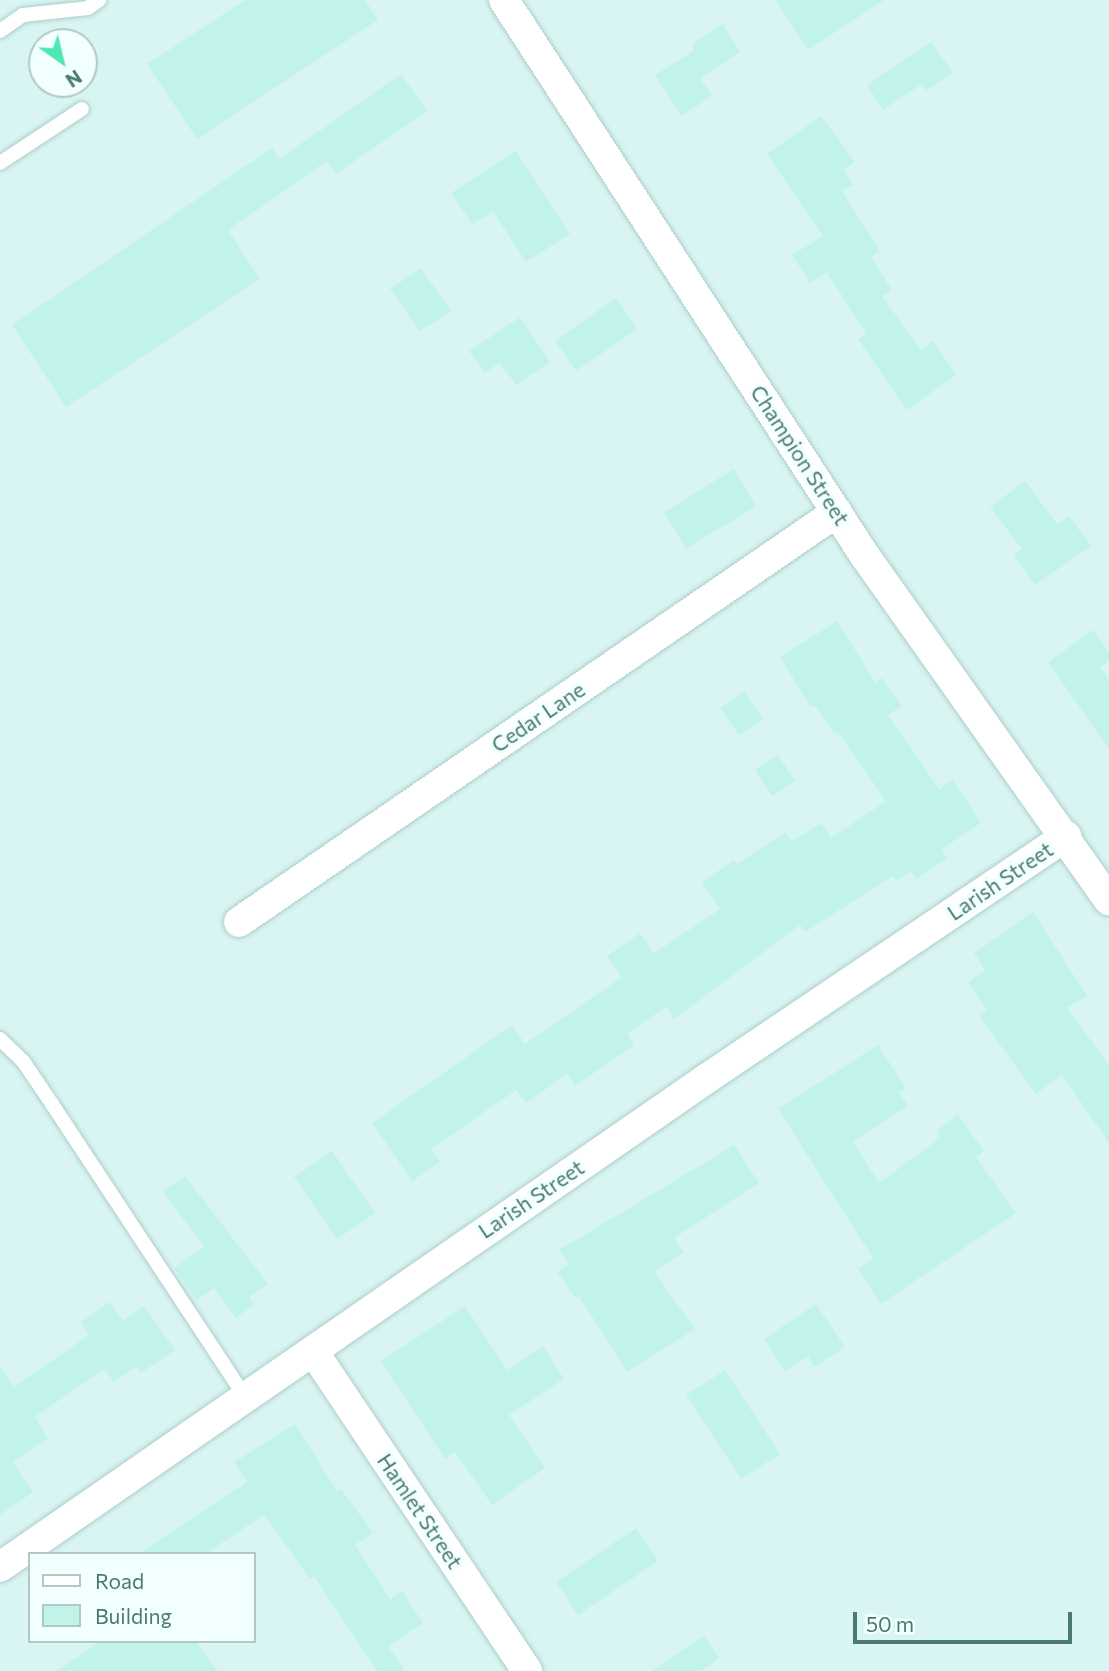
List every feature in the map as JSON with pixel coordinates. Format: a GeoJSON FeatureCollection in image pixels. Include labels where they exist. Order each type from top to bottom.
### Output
{"type":"FeatureCollection","features":[{"type":"Feature","properties":{"kind":"street","name":"Champion Street"},"geometry":{"type":"LineString","coordinates":[[504,0],[837,512],[1109,900]]}},
{"type":"Feature","properties":{"kind":"street","name":"Cedar Lane"},"geometry":{"type":"LineString","coordinates":[[239,922],[837,512]]}},
{"type":"Feature","properties":{"kind":"street","name":"Larish Street"},"geometry":{"type":"LineString","coordinates":[[0,1567],[1066,836]]}},
{"type":"Feature","properties":{"kind":"street","name":"Hamlet Street"},"geometry":{"type":"LineString","coordinates":[[313,1351],[527,1671]]}},
{"type":"Feature","properties":{"kind":"lane"},"geometry":{"type":"LineString","coordinates":[[0,31],[23,15],[88,8],[99,0]]}},
{"type":"Feature","properties":{"kind":"lane"},"geometry":{"type":"LineString","coordinates":[[0,163],[82,109]]}},
{"type":"Feature","properties":{"kind":"lane"},"geometry":{"type":"LineString","coordinates":[[0,1039],[23,1061],[245,1397]]}},
{"type":"Feature","properties":{"kind":"shaded area"},"geometry":{"type":"Polygon","coordinates":[[[0,0],[1109,0],[1109,1671],[0,1671],[0,0]]]}},
{"type":"Feature","properties":{"kind":"building"},"geometry":{"type":"Polygon","coordinates":[[[245,0],[365,0],[378,20],[197,139],[147,64],[245,0]]]}},
{"type":"Feature","properties":{"kind":"building"},"geometry":{"type":"Polygon","coordinates":[[[775,0],[884,0],[808,50],[775,0]]]}},
{"type":"Feature","properties":{"kind":"building"},"geometry":{"type":"Polygon","coordinates":[[[723,24],[740,52],[700,78],[712,96],[681,116],[655,75],[694,51],[692,44],[723,24]]]}},
{"type":"Feature","properties":{"kind":"building"},"geometry":{"type":"Polygon","coordinates":[[[931,42],[953,73],[926,91],[922,84],[883,110],[867,85],[931,42]]]}},
{"type":"Feature","properties":{"kind":"building"},"geometry":{"type":"Polygon","coordinates":[[[401,74],[427,111],[336,174],[327,161],[228,230],[260,279],[66,407],[12,325],[272,148],[279,159],[401,74]]]}},
{"type":"Feature","properties":{"kind":"building"},"geometry":{"type":"Polygon","coordinates":[[[821,116],[855,162],[843,170],[853,184],[842,191],[880,251],[871,257],[892,290],[882,296],[921,350],[933,341],[956,375],[907,410],[858,339],[866,334],[827,272],[810,283],[792,255],[823,236],[767,154],[821,116]]]}},
{"type":"Feature","properties":{"kind":"building"},"geometry":{"type":"Polygon","coordinates":[[[516,151],[570,234],[526,262],[493,211],[472,224],[451,193],[516,151]]]}},
{"type":"Feature","properties":{"kind":"building"},"geometry":{"type":"Polygon","coordinates":[[[421,268],[451,311],[420,331],[390,289],[421,268]]]}},
{"type":"Feature","properties":{"kind":"building"},"geometry":{"type":"Polygon","coordinates":[[[616,298],[637,329],[576,371],[555,341],[616,298]]]}},
{"type":"Feature","properties":{"kind":"building"},"geometry":{"type":"Polygon","coordinates":[[[520,317],[550,362],[516,385],[500,363],[485,373],[469,351],[520,317]]]}},
{"type":"Feature","properties":{"kind":"building"},"geometry":{"type":"Polygon","coordinates":[[[734,469],[756,506],[686,549],[664,512],[734,469]]]}},
{"type":"Feature","properties":{"kind":"building"},"geometry":{"type":"Polygon","coordinates":[[[1025,481],[1057,524],[1069,516],[1091,546],[1035,585],[1014,555],[1022,549],[990,507],[1025,481]]]}},
{"type":"Feature","properties":{"kind":"building"},"geometry":{"type":"Polygon","coordinates":[[[837,621],[875,682],[882,678],[902,706],[888,715],[939,789],[953,780],[981,823],[942,849],[947,858],[916,879],[911,871],[896,881],[893,876],[805,932],[800,925],[674,1019],[666,1007],[627,1034],[634,1045],[575,1086],[567,1074],[526,1103],[516,1090],[431,1149],[440,1162],[412,1181],[372,1123],[512,1025],[525,1044],[622,977],[607,956],[640,933],[654,953],[720,909],[702,882],[734,860],[737,864],[786,832],[792,841],[822,823],[831,838],[886,801],[838,732],[835,734],[814,705],[811,707],[780,657],[837,621]]]}},
{"type":"Feature","properties":{"kind":"building"},"geometry":{"type":"Polygon","coordinates":[[[1093,630],[1109,653],[1109,660],[1100,667],[1109,680],[1109,749],[1048,662],[1093,630]]]}},
{"type":"Feature","properties":{"kind":"building"},"geometry":{"type":"Polygon","coordinates":[[[744,691],[763,719],[739,735],[720,708],[744,691]]]}},
{"type":"Feature","properties":{"kind":"building"},"geometry":{"type":"Polygon","coordinates":[[[778,755],[795,781],[772,796],[755,770],[778,755]]]}},
{"type":"Feature","properties":{"kind":"building"},"geometry":{"type":"Polygon","coordinates":[[[1033,912],[1087,996],[1067,1008],[1109,1065],[1109,1143],[1062,1075],[1036,1094],[979,1016],[987,1010],[968,982],[985,970],[974,953],[1033,912]]]}},
{"type":"Feature","properties":{"kind":"building"},"geometry":{"type":"Polygon","coordinates":[[[878,1045],[906,1088],[899,1093],[908,1106],[853,1142],[879,1183],[941,1137],[937,1130],[958,1115],[984,1151],[976,1157],[1016,1213],[881,1304],[858,1269],[873,1258],[778,1109],[878,1045]]]}},
{"type":"Feature","properties":{"kind":"building"},"geometry":{"type":"Polygon","coordinates":[[[734,1145],[759,1183],[674,1238],[684,1252],[654,1272],[695,1329],[627,1372],[579,1296],[575,1298],[557,1272],[569,1264],[559,1250],[734,1145]]]}},
{"type":"Feature","properties":{"kind":"building"},"geometry":{"type":"Polygon","coordinates":[[[332,1151],[375,1213],[337,1239],[294,1177],[332,1151]]]}},
{"type":"Feature","properties":{"kind":"building"},"geometry":{"type":"Polygon","coordinates":[[[185,1176],[268,1284],[249,1297],[254,1305],[236,1318],[214,1288],[197,1300],[174,1268],[204,1246],[163,1192],[185,1176]]]}},
{"type":"Feature","properties":{"kind":"building"},"geometry":{"type":"Polygon","coordinates":[[[110,1302],[123,1321],[144,1306],[175,1350],[141,1373],[137,1366],[114,1382],[104,1369],[35,1417],[48,1438],[13,1462],[33,1492],[0,1515],[0,1367],[14,1387],[89,1335],[81,1322],[110,1302]]]}},
{"type":"Feature","properties":{"kind":"building"},"geometry":{"type":"Polygon","coordinates":[[[816,1304],[845,1347],[814,1367],[808,1356],[785,1371],[764,1339],[816,1304]]]}},
{"type":"Feature","properties":{"kind":"building"},"geometry":{"type":"Polygon","coordinates":[[[465,1306],[507,1370],[543,1346],[564,1379],[509,1415],[545,1468],[492,1505],[455,1452],[445,1459],[381,1361],[465,1306]]]}},
{"type":"Feature","properties":{"kind":"building"},"geometry":{"type":"Polygon","coordinates":[[[725,1370],[780,1454],[741,1479],[686,1395],[725,1370]]]}},
{"type":"Feature","properties":{"kind":"building"},"geometry":{"type":"Polygon","coordinates":[[[295,1424],[337,1491],[341,1489],[373,1533],[355,1545],[390,1599],[402,1591],[423,1623],[388,1646],[405,1671],[377,1671],[314,1576],[310,1579],[264,1515],[208,1552],[142,1552],[247,1482],[234,1462],[295,1424]]]}},
{"type":"Feature","properties":{"kind":"building"},"geometry":{"type":"Polygon","coordinates":[[[636,1528],[658,1561],[578,1615],[556,1582],[636,1528]]]}},
{"type":"Feature","properties":{"kind":"building"},"geometry":{"type":"Polygon","coordinates":[[[704,1636],[719,1658],[701,1671],[652,1671],[704,1636]]]}},
{"type":"Feature","properties":{"kind":"building"},"geometry":{"type":"Polygon","coordinates":[[[97,1643],[197,1643],[217,1671],[57,1671],[97,1643]]]}}]}
